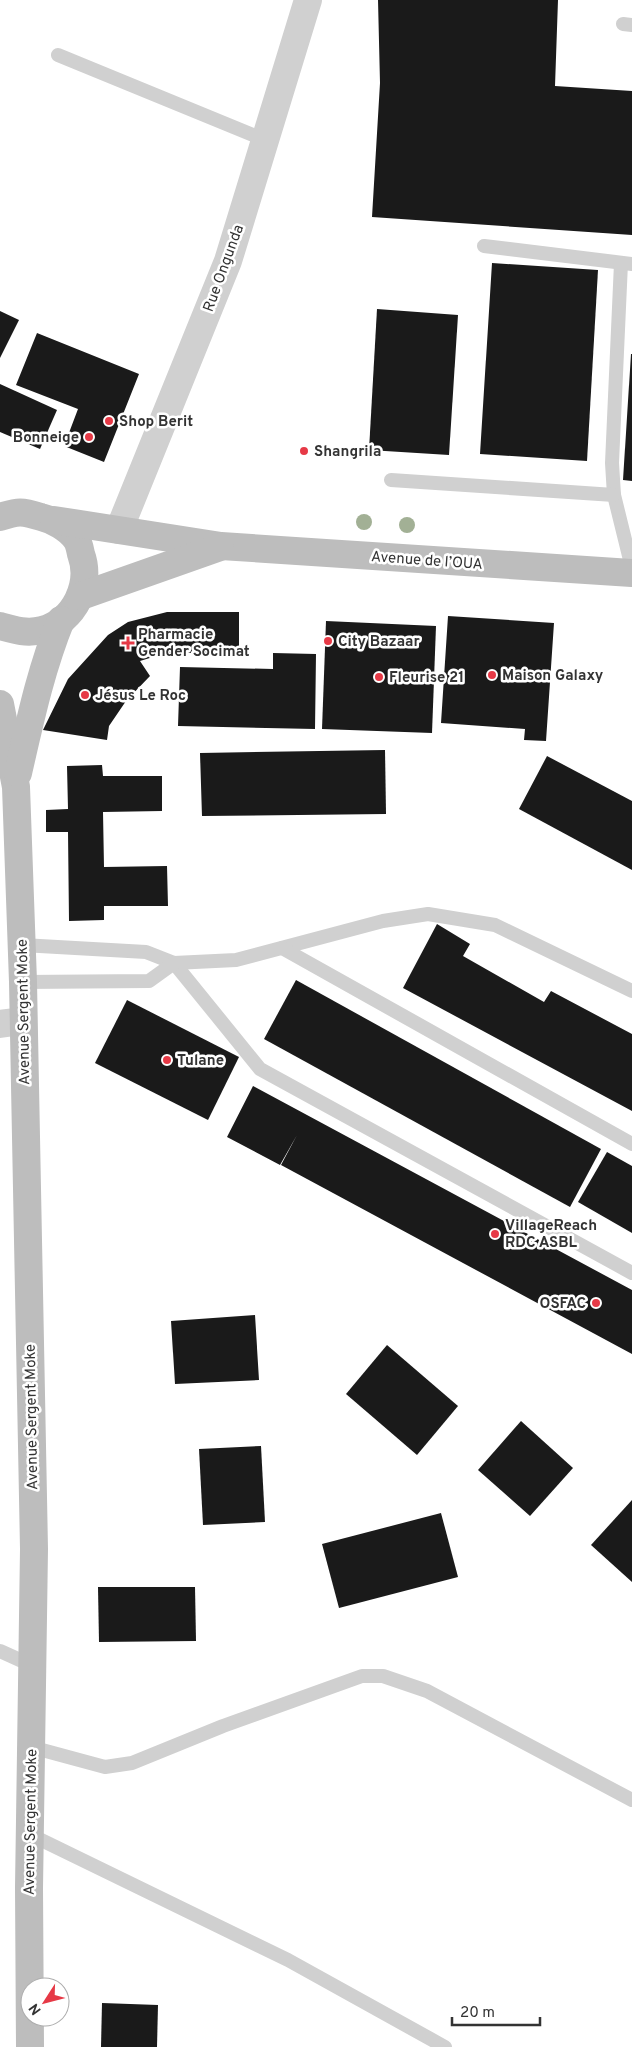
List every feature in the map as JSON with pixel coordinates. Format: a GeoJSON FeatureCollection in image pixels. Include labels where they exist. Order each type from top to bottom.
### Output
{"type":"FeatureCollection","features":[{"type":"Feature","properties":{"kind":"main road","name":"Avenue de l’OUA"},"geometry":{"type":"LineString","coordinates":[[7,510],[54,520],[221,546],[632,573]]}},
{"type":"Feature","properties":{"kind":"main road"},"geometry":{"type":"LineString","coordinates":[[0,626],[20,632],[42,630],[61,620],[73,609],[81,596],[86,567],[76,539],[54,520]]}},
{"type":"Feature","properties":{"kind":"main road","name":"Avenue de l’OUA"},"geometry":{"type":"LineString","coordinates":[[81,596],[221,546]]}},
{"type":"Feature","properties":{"kind":"main road","name":"Avenue Sergent Moke"},"geometry":{"type":"LineString","coordinates":[[16,787],[32,708],[48,652],[61,620]]}},
{"type":"Feature","properties":{"kind":"main road","name":"Avenue Sergent Moke"},"geometry":{"type":"LineString","coordinates":[[0,704],[16,787],[23,982],[11,1022],[34,1549],[31,1665],[30,2047]]}},
{"type":"Feature","properties":{"kind":"street","name":"Rue Ongunda"},"geometry":{"type":"LineString","coordinates":[[119,530],[228,261],[308,0]]}},
{"type":"Feature","properties":{"kind":"lane"},"geometry":{"type":"LineString","coordinates":[[58,56],[265,140]]}},
{"type":"Feature","properties":{"kind":"lane"},"geometry":{"type":"LineString","coordinates":[[484,246],[626,264],[612,463],[614,495],[632,568]]}},
{"type":"Feature","properties":{"kind":"lane"},"geometry":{"type":"LineString","coordinates":[[391,480],[614,495]]}},
{"type":"Feature","properties":{"kind":"lane"},"geometry":{"type":"LineString","coordinates":[[22,945],[146,952],[174,963],[236,960],[383,921],[428,914],[495,925],[632,991]]}},
{"type":"Feature","properties":{"kind":"lane"},"geometry":{"type":"LineString","coordinates":[[282,948],[632,1144]]}},
{"type":"Feature","properties":{"kind":"lane"},"geometry":{"type":"LineString","coordinates":[[23,982],[149,981],[174,963]]}},
{"type":"Feature","properties":{"kind":"lane"},"geometry":{"type":"LineString","coordinates":[[174,963],[260,1068],[632,1272]]}},
{"type":"Feature","properties":{"kind":"lane"},"geometry":{"type":"LineString","coordinates":[[0,1651],[31,1665]]}},
{"type":"Feature","properties":{"kind":"lane"},"geometry":{"type":"LineString","coordinates":[[32,1747],[105,1767],[132,1763],[223,1726],[362,1676],[383,1676],[427,1691],[632,1800]]}},
{"type":"Feature","properties":{"kind":"lane"},"geometry":{"type":"LineString","coordinates":[[31,1835],[288,1960],[445,2047]]}},
{"type":"Feature","properties":{"kind":"building"},"geometry":{"type":"Polygon","coordinates":[[[378,0],[558,0],[555,86],[632,91],[632,235],[372,217],[380,83],[378,0]]]}},
{"type":"Feature","properties":{"kind":"building"},"geometry":{"type":"Polygon","coordinates":[[[492,263],[598,270],[587,461],[480,454],[492,263]]]}},
{"type":"Feature","properties":{"kind":"building"},"geometry":{"type":"Polygon","coordinates":[[[377,309],[458,315],[449,455],[369,450],[377,309]]]}},
{"type":"Feature","properties":{"kind":"building"},"geometry":{"type":"Polygon","coordinates":[[[0,311],[19,320],[0,358],[0,311]]]}},
{"type":"Feature","properties":{"kind":"building"},"geometry":{"type":"Polygon","coordinates":[[[37,333],[139,374],[104,462],[64,446],[78,409],[16,385],[37,333]]]}},
{"type":"Feature","properties":{"kind":"building"},"geometry":{"type":"Polygon","coordinates":[[[632,354],[632,481],[623,480],[632,354]]]}},
{"type":"Feature","properties":{"kind":"building"},"geometry":{"type":"Polygon","coordinates":[[[0,384],[57,410],[40,449],[0,432],[0,384]]]}},
{"type":"Feature","properties":{"kind":"building"},"geometry":{"type":"Polygon","coordinates":[[[167,612],[239,612],[239,653],[166,653],[140,661],[150,676],[126,701],[109,726],[107,740],[43,730],[68,679],[108,635],[128,622],[167,612]]]}},
{"type":"Feature","properties":{"kind":"building"},"geometry":{"type":"Polygon","coordinates":[[[448,616],[554,623],[546,741],[524,740],[525,729],[441,723],[448,616]]]}},
{"type":"Feature","properties":{"kind":"building","name":"Fleurise 21"},"geometry":{"type":"Polygon","coordinates":[[[326,621],[436,626],[432,733],[322,729],[326,621]]]}},
{"type":"Feature","properties":{"kind":"building"},"geometry":{"type":"Polygon","coordinates":[[[273,653],[316,654],[315,729],[178,726],[180,667],[273,669],[273,653]]]}},
{"type":"Feature","properties":{"kind":"building"},"geometry":{"type":"Polygon","coordinates":[[[385,750],[386,814],[202,816],[200,753],[385,750]]]}},
{"type":"Feature","properties":{"kind":"building"},"geometry":{"type":"Polygon","coordinates":[[[547,756],[632,801],[632,870],[519,809],[547,756]]]}},
{"type":"Feature","properties":{"kind":"building"},"geometry":{"type":"Polygon","coordinates":[[[102,765],[103,776],[162,776],[162,811],[103,812],[104,867],[167,866],[168,906],[104,906],[104,920],[69,921],[68,832],[46,832],[46,810],[68,809],[67,766],[102,765]]]}},
{"type":"Feature","properties":{"kind":"building"},"geometry":{"type":"Polygon","coordinates":[[[437,924],[470,944],[463,956],[544,1002],[551,991],[632,1034],[632,1111],[403,988],[437,924]]]}},
{"type":"Feature","properties":{"kind":"building"},"geometry":{"type":"Polygon","coordinates":[[[296,980],[601,1149],[570,1207],[264,1039],[296,980]]]}},
{"type":"Feature","properties":{"kind":"building","name":"Tulane"},"geometry":{"type":"Polygon","coordinates":[[[127,1000],[239,1057],[208,1120],[95,1063],[127,1000]]]}},
{"type":"Feature","properties":{"kind":"building"},"geometry":{"type":"Polygon","coordinates":[[[253,1086],[632,1290],[632,1354],[281,1165],[297,1135],[280,1165],[227,1137],[253,1086]]]}},
{"type":"Feature","properties":{"kind":"building"},"geometry":{"type":"Polygon","coordinates":[[[607,1152],[632,1166],[632,1233],[578,1202],[607,1152]]]}},
{"type":"Feature","properties":{"kind":"building"},"geometry":{"type":"Polygon","coordinates":[[[255,1315],[259,1380],[175,1384],[171,1321],[255,1315]]]}},
{"type":"Feature","properties":{"kind":"building"},"geometry":{"type":"Polygon","coordinates":[[[387,1345],[458,1406],[417,1455],[346,1394],[387,1345]]]}},
{"type":"Feature","properties":{"kind":"building"},"geometry":{"type":"Polygon","coordinates":[[[521,1421],[573,1468],[530,1516],[478,1470],[521,1421]]]}},
{"type":"Feature","properties":{"kind":"building"},"geometry":{"type":"Polygon","coordinates":[[[261,1446],[265,1522],[203,1525],[199,1449],[261,1446]]]}},
{"type":"Feature","properties":{"kind":"building"},"geometry":{"type":"Polygon","coordinates":[[[632,1500],[632,1582],[591,1545],[632,1500]]]}},
{"type":"Feature","properties":{"kind":"building"},"geometry":{"type":"Polygon","coordinates":[[[441,1513],[458,1577],[339,1608],[322,1544],[441,1513]]]}},
{"type":"Feature","properties":{"kind":"building"},"geometry":{"type":"Polygon","coordinates":[[[98,1587],[195,1587],[196,1641],[99,1642],[98,1587]]]}},
{"type":"Feature","properties":{"kind":"building"},"geometry":{"type":"Polygon","coordinates":[[[102,2003],[158,2005],[157,2047],[101,2047],[102,2003]]]}},
{"type":"Feature","properties":{"kind":"place","name":"Shop Berit"},"geometry":{"type":"Point","coordinates":[109,421]}},
{"type":"Feature","properties":{"kind":"place","name":"Bonneige"},"geometry":{"type":"Point","coordinates":[89,437]}},
{"type":"Feature","properties":{"kind":"place","name":"Shangrila"},"geometry":{"type":"Point","coordinates":[304,451]}},
{"type":"Feature","properties":{"kind":"place","name":"City Bazaar"},"geometry":{"type":"Point","coordinates":[328,641]}},
{"type":"Feature","properties":{"kind":"place","name":"Pharmacie Gender Socimat"},"geometry":{"type":"Point","coordinates":[128,643]}},
{"type":"Feature","properties":{"kind":"place","name":"Maison Galaxy"},"geometry":{"type":"Point","coordinates":[492,675]}},
{"type":"Feature","properties":{"kind":"place","name":"Fleurise 21"},"geometry":{"type":"Point","coordinates":[379,677]}},
{"type":"Feature","properties":{"kind":"place","name":"Jésus Le Roc"},"geometry":{"type":"Point","coordinates":[85,695]}},
{"type":"Feature","properties":{"kind":"place","name":"Tulane"},"geometry":{"type":"Point","coordinates":[167,1060]}},
{"type":"Feature","properties":{"kind":"place","name":"VillageReach RDC ASBL"},"geometry":{"type":"Point","coordinates":[495,1234]}},
{"type":"Feature","properties":{"kind":"place","name":"OSFAC"},"geometry":{"type":"Point","coordinates":[596,1303]}}]}
